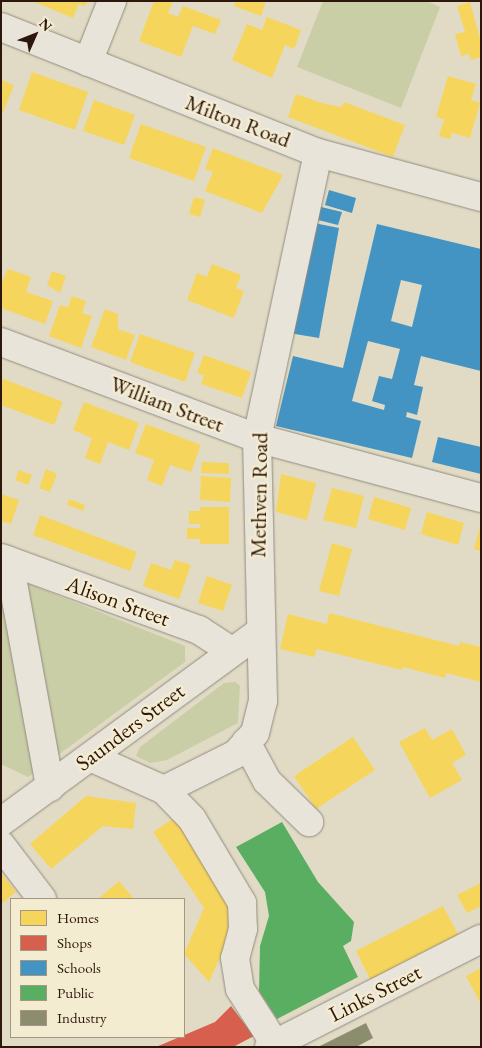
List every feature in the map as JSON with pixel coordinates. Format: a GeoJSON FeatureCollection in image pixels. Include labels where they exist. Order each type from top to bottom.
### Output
{"type":"FeatureCollection","features":[{"type":"Feature","properties":{"kind":"street"},"geometry":{"type":"LineString","coordinates":[[88,62],[112,1]]}},
{"type":"Feature","properties":{"kind":"street","name":"Milton Road"},"geometry":{"type":"LineString","coordinates":[[1,27],[318,153],[481,197]]}},
{"type":"Feature","properties":{"kind":"street","name":"Methven Road"},"geometry":{"type":"LineString","coordinates":[[164,790],[236,754],[255,733],[262,701],[258,633],[257,438],[318,153]]}},
{"type":"Feature","properties":{"kind":"street","name":"William Street"},"geometry":{"type":"LineString","coordinates":[[1,342],[257,438],[481,498]]}},
{"type":"Feature","properties":{"kind":"street"},"geometry":{"type":"LineString","coordinates":[[5,559],[50,787]]}},
{"type":"Feature","properties":{"kind":"street","name":"Alison Street"},"geometry":{"type":"LineString","coordinates":[[5,559],[199,630],[231,651]]}},
{"type":"Feature","properties":{"kind":"street","name":"Saunders Street"},"geometry":{"type":"LineString","coordinates":[[1,822],[258,633]]}},
{"type":"Feature","properties":{"kind":"street"},"geometry":{"type":"LineString","coordinates":[[246,742],[267,781],[309,822]]}},
{"type":"Feature","properties":{"kind":"street"},"geometry":{"type":"LineString","coordinates":[[90,757],[164,790],[192,819],[242,903],[243,929],[235,958],[240,989],[272,1045]]}},
{"type":"Feature","properties":{"kind":"street"},"geometry":{"type":"LineString","coordinates":[[1,845],[41,898]]}},
{"type":"Feature","properties":{"kind":"street","name":"Links Street"},"geometry":{"type":"LineString","coordinates":[[272,1045],[481,940]]}},
{"type":"Feature","properties":{"kind":"green space"},"geometry":{"type":"Polygon","coordinates":[[[323,1],[427,1],[440,7],[401,108],[297,67],[323,1]]]}},
{"type":"Feature","properties":{"kind":"green space"},"geometry":{"type":"Polygon","coordinates":[[[1,573],[185,646],[185,662],[28,777],[1,764],[1,573]]]}},
{"type":"Feature","properties":{"kind":"green space"},"geometry":{"type":"Polygon","coordinates":[[[235,682],[240,686],[238,723],[167,760],[150,763],[136,756],[140,747],[224,683],[235,682]]]}},
{"type":"Feature","properties":{"kind":"building: Homes"},"geometry":{"type":"Polygon","coordinates":[[[32,1],[87,1],[85,6],[79,4],[73,18],[32,1]]]}},
{"type":"Feature","properties":{"kind":"building: Homes"},"geometry":{"type":"Polygon","coordinates":[[[154,1],[173,1],[168,13],[178,17],[183,6],[221,20],[215,34],[193,26],[181,57],[139,41],[154,1]]]}},
{"type":"Feature","properties":{"kind":"building: Homes"},"geometry":{"type":"Polygon","coordinates":[[[236,1],[266,1],[261,16],[234,6],[236,1]]]}},
{"type":"Feature","properties":{"kind":"building: Homes"},"geometry":{"type":"Polygon","coordinates":[[[470,2],[481,42],[481,57],[471,60],[469,54],[461,56],[455,34],[465,32],[457,6],[470,2]]]}},
{"type":"Feature","properties":{"kind":"building: Homes"},"geometry":{"type":"Polygon","coordinates":[[[267,17],[301,30],[294,49],[285,45],[272,78],[232,60],[247,24],[262,30],[267,17]]]}},
{"type":"Feature","properties":{"kind":"building: Homes"},"geometry":{"type":"Polygon","coordinates":[[[32,72],[88,92],[75,130],[19,110],[32,72]]]}},
{"type":"Feature","properties":{"kind":"building: Homes"},"geometry":{"type":"Polygon","coordinates":[[[448,76],[476,84],[471,100],[480,103],[470,138],[452,133],[450,139],[439,136],[444,119],[436,117],[448,76]]]}},
{"type":"Feature","properties":{"kind":"building: Homes"},"geometry":{"type":"Polygon","coordinates":[[[1,80],[14,85],[1,117],[1,80]]]}},
{"type":"Feature","properties":{"kind":"building: Homes"},"geometry":{"type":"Polygon","coordinates":[[[296,94],[325,104],[342,107],[344,102],[405,125],[393,157],[288,117],[296,94]]]}},
{"type":"Feature","properties":{"kind":"building: Homes"},"geometry":{"type":"Polygon","coordinates":[[[94,100],[135,115],[124,145],[83,131],[94,100]]]}},
{"type":"Feature","properties":{"kind":"building: Homes"},"geometry":{"type":"Polygon","coordinates":[[[141,124],[206,147],[194,181],[129,158],[141,124]]]}},
{"type":"Feature","properties":{"kind":"building: Homes"},"geometry":{"type":"Polygon","coordinates":[[[213,148],[283,175],[262,213],[205,191],[213,172],[205,169],[213,148]]]}},
{"type":"Feature","properties":{"kind":"building: Homes"},"geometry":{"type":"Polygon","coordinates":[[[194,197],[205,200],[200,217],[189,214],[194,197]]]}},
{"type":"Feature","properties":{"kind":"building: Homes"},"geometry":{"type":"Polygon","coordinates":[[[212,264],[241,275],[236,288],[244,291],[234,318],[187,300],[197,273],[207,277],[212,264]]]}},
{"type":"Feature","properties":{"kind":"building: Homes"},"geometry":{"type":"Polygon","coordinates":[[[8,269],[31,277],[26,292],[53,301],[45,324],[1,308],[1,283],[8,269]]]}},
{"type":"Feature","properties":{"kind":"building: Homes"},"geometry":{"type":"Polygon","coordinates":[[[52,271],[66,276],[60,293],[47,285],[52,271]]]}},
{"type":"Feature","properties":{"kind":"building: Homes"},"geometry":{"type":"Polygon","coordinates":[[[72,296],[86,301],[82,313],[92,316],[81,348],[49,336],[60,305],[68,307],[72,296]]]}},
{"type":"Feature","properties":{"kind":"building: Homes"},"geometry":{"type":"Polygon","coordinates":[[[105,309],[118,314],[118,329],[135,335],[126,360],[91,347],[105,309]]]}},
{"type":"Feature","properties":{"kind":"building: Homes"},"geometry":{"type":"Polygon","coordinates":[[[140,334],[195,353],[185,382],[130,362],[140,334]]]}},
{"type":"Feature","properties":{"kind":"building: Homes"},"geometry":{"type":"Polygon","coordinates":[[[204,355],[251,372],[242,398],[201,384],[204,375],[197,373],[204,355]]]}},
{"type":"Feature","properties":{"kind":"building: Homes"},"geometry":{"type":"Polygon","coordinates":[[[1,378],[63,402],[54,425],[1,405],[1,378]]]}},
{"type":"Feature","properties":{"kind":"building: Homes"},"geometry":{"type":"Polygon","coordinates":[[[84,402],[139,423],[129,450],[108,442],[100,464],[85,458],[92,438],[73,430],[84,402]]]}},
{"type":"Feature","properties":{"kind":"building: Homes"},"geometry":{"type":"Polygon","coordinates":[[[146,424],[201,445],[191,472],[170,465],[162,486],[147,480],[154,460],[135,453],[146,424]]]}},
{"type":"Feature","properties":{"kind":"building: Homes"},"geometry":{"type":"Polygon","coordinates":[[[202,462],[229,463],[229,474],[201,473],[202,462]]]}},
{"type":"Feature","properties":{"kind":"building: Homes"},"geometry":{"type":"Polygon","coordinates":[[[46,469],[57,474],[50,492],[39,488],[46,469]]]}},
{"type":"Feature","properties":{"kind":"building: Homes"},"geometry":{"type":"Polygon","coordinates":[[[19,470],[32,475],[28,485],[15,480],[19,470]]]}},
{"type":"Feature","properties":{"kind":"building: Homes"},"geometry":{"type":"Polygon","coordinates":[[[281,474],[316,483],[307,520],[276,512],[281,474]]]}},
{"type":"Feature","properties":{"kind":"building: Homes"},"geometry":{"type":"Polygon","coordinates":[[[201,476],[231,478],[230,502],[200,500],[201,476]]]}},
{"type":"Feature","properties":{"kind":"building: Homes"},"geometry":{"type":"Polygon","coordinates":[[[332,488],[364,496],[356,528],[323,520],[332,488]]]}},
{"type":"Feature","properties":{"kind":"building: Homes"},"geometry":{"type":"Polygon","coordinates":[[[1,494],[19,500],[11,524],[1,521],[1,494]]]}},
{"type":"Feature","properties":{"kind":"building: Homes"},"geometry":{"type":"Polygon","coordinates":[[[374,497],[411,508],[405,530],[368,519],[374,497]]]}},
{"type":"Feature","properties":{"kind":"building: Homes"},"geometry":{"type":"Polygon","coordinates":[[[69,499],[85,505],[83,511],[67,505],[69,499]]]}},
{"type":"Feature","properties":{"kind":"building: Homes"},"geometry":{"type":"Polygon","coordinates":[[[200,507],[229,507],[229,544],[200,544],[200,539],[187,539],[187,528],[200,528],[200,524],[189,524],[189,511],[200,511],[200,507]]]}},
{"type":"Feature","properties":{"kind":"building: Homes"},"geometry":{"type":"Polygon","coordinates":[[[427,512],[464,523],[458,545],[421,534],[427,512]]]}},
{"type":"Feature","properties":{"kind":"building: Homes"},"geometry":{"type":"Polygon","coordinates":[[[40,515],[137,552],[130,571],[33,535],[40,515]]]}},
{"type":"Feature","properties":{"kind":"building: Homes"},"geometry":{"type":"Polygon","coordinates":[[[481,527],[481,551],[474,549],[481,527]]]}},
{"type":"Feature","properties":{"kind":"building: Homes"},"geometry":{"type":"Polygon","coordinates":[[[332,543],[352,549],[339,596],[319,591],[332,543]]]}},
{"type":"Feature","properties":{"kind":"building: Homes"},"geometry":{"type":"Polygon","coordinates":[[[175,560],[191,565],[179,599],[143,586],[151,563],[171,570],[175,560]]]}},
{"type":"Feature","properties":{"kind":"building: Homes"},"geometry":{"type":"Polygon","coordinates":[[[207,576],[232,585],[223,611],[198,603],[207,576]]]}},
{"type":"Feature","properties":{"kind":"building: Homes"},"geometry":{"type":"Polygon","coordinates":[[[329,613],[459,646],[460,642],[481,647],[481,682],[446,673],[445,678],[403,667],[402,670],[317,649],[314,657],[280,649],[288,614],[327,624],[329,613]]]}},
{"type":"Feature","properties":{"kind":"building: Homes"},"geometry":{"type":"Polygon","coordinates":[[[425,728],[432,740],[452,729],[466,755],[452,763],[462,780],[430,798],[399,742],[425,728]]]}},
{"type":"Feature","properties":{"kind":"building: Homes"},"geometry":{"type":"Polygon","coordinates":[[[353,737],[375,770],[316,809],[294,776],[353,737]]]}},
{"type":"Feature","properties":{"kind":"building: Homes"},"geometry":{"type":"Polygon","coordinates":[[[86,796],[136,803],[133,829],[103,826],[51,869],[30,844],[86,796]]]}},
{"type":"Feature","properties":{"kind":"building: Homes"},"geometry":{"type":"Polygon","coordinates":[[[177,816],[237,906],[235,925],[209,982],[185,955],[204,908],[153,832],[177,816]]]}},
{"type":"Feature","properties":{"kind":"building: Homes"},"geometry":{"type":"Polygon","coordinates":[[[1,873],[16,892],[1,904],[1,873]]]}},
{"type":"Feature","properties":{"kind":"building: Homes"},"geometry":{"type":"Polygon","coordinates":[[[119,881],[133,898],[99,898],[119,881]]]}},
{"type":"Feature","properties":{"kind":"building: Homes"},"geometry":{"type":"Polygon","coordinates":[[[481,883],[481,906],[467,913],[457,895],[481,883]]]}},
{"type":"Feature","properties":{"kind":"building: Homes"},"geometry":{"type":"Polygon","coordinates":[[[443,906],[461,940],[373,985],[356,951],[443,906]]]}},
{"type":"Feature","properties":{"kind":"building: Homes"},"geometry":{"type":"Polygon","coordinates":[[[481,968],[481,1004],[466,976],[481,968]]]}},
{"type":"Feature","properties":{"kind":"building: Shops"},"geometry":{"type":"Polygon","coordinates":[[[231,1006],[254,1036],[233,1047],[156,1047],[177,1038],[185,1038],[185,1035],[215,1022],[231,1006]]]}},
{"type":"Feature","properties":{"kind":"building: Schools"},"geometry":{"type":"Polygon","coordinates":[[[329,190],[356,198],[352,213],[325,205],[329,190]]]}},
{"type":"Feature","properties":{"kind":"building: Schools"},"geometry":{"type":"Polygon","coordinates":[[[317,206],[342,212],[338,225],[314,219],[317,206]]]}},
{"type":"Feature","properties":{"kind":"building: Schools"},"geometry":{"type":"Polygon","coordinates":[[[309,222],[339,228],[319,338],[289,333],[309,222]]]}},
{"type":"Feature","properties":{"kind":"building: Schools"},"geometry":{"type":"Polygon","coordinates":[[[377,224],[481,249],[481,371],[421,356],[414,385],[423,387],[417,415],[407,412],[406,417],[421,421],[412,458],[276,426],[293,356],[343,368],[377,224]],[[401,280],[391,321],[412,327],[422,285],[401,280]],[[368,341],[352,401],[384,410],[385,405],[372,401],[379,376],[392,379],[400,349],[368,341]]]}},
{"type":"Feature","properties":{"kind":"building: Schools"},"geometry":{"type":"Polygon","coordinates":[[[438,437],[481,447],[481,474],[432,462],[438,437]]]}},
{"type":"Feature","properties":{"kind":"building: Public"},"geometry":{"type":"Polygon","coordinates":[[[282,822],[318,882],[354,922],[351,941],[343,946],[358,977],[277,1019],[259,991],[260,946],[269,916],[265,892],[236,847],[282,822]]]}},
{"type":"Feature","properties":{"kind":"building: Industry"},"geometry":{"type":"Polygon","coordinates":[[[366,1023],[373,1038],[356,1047],[318,1047],[366,1023]]]}}]}
